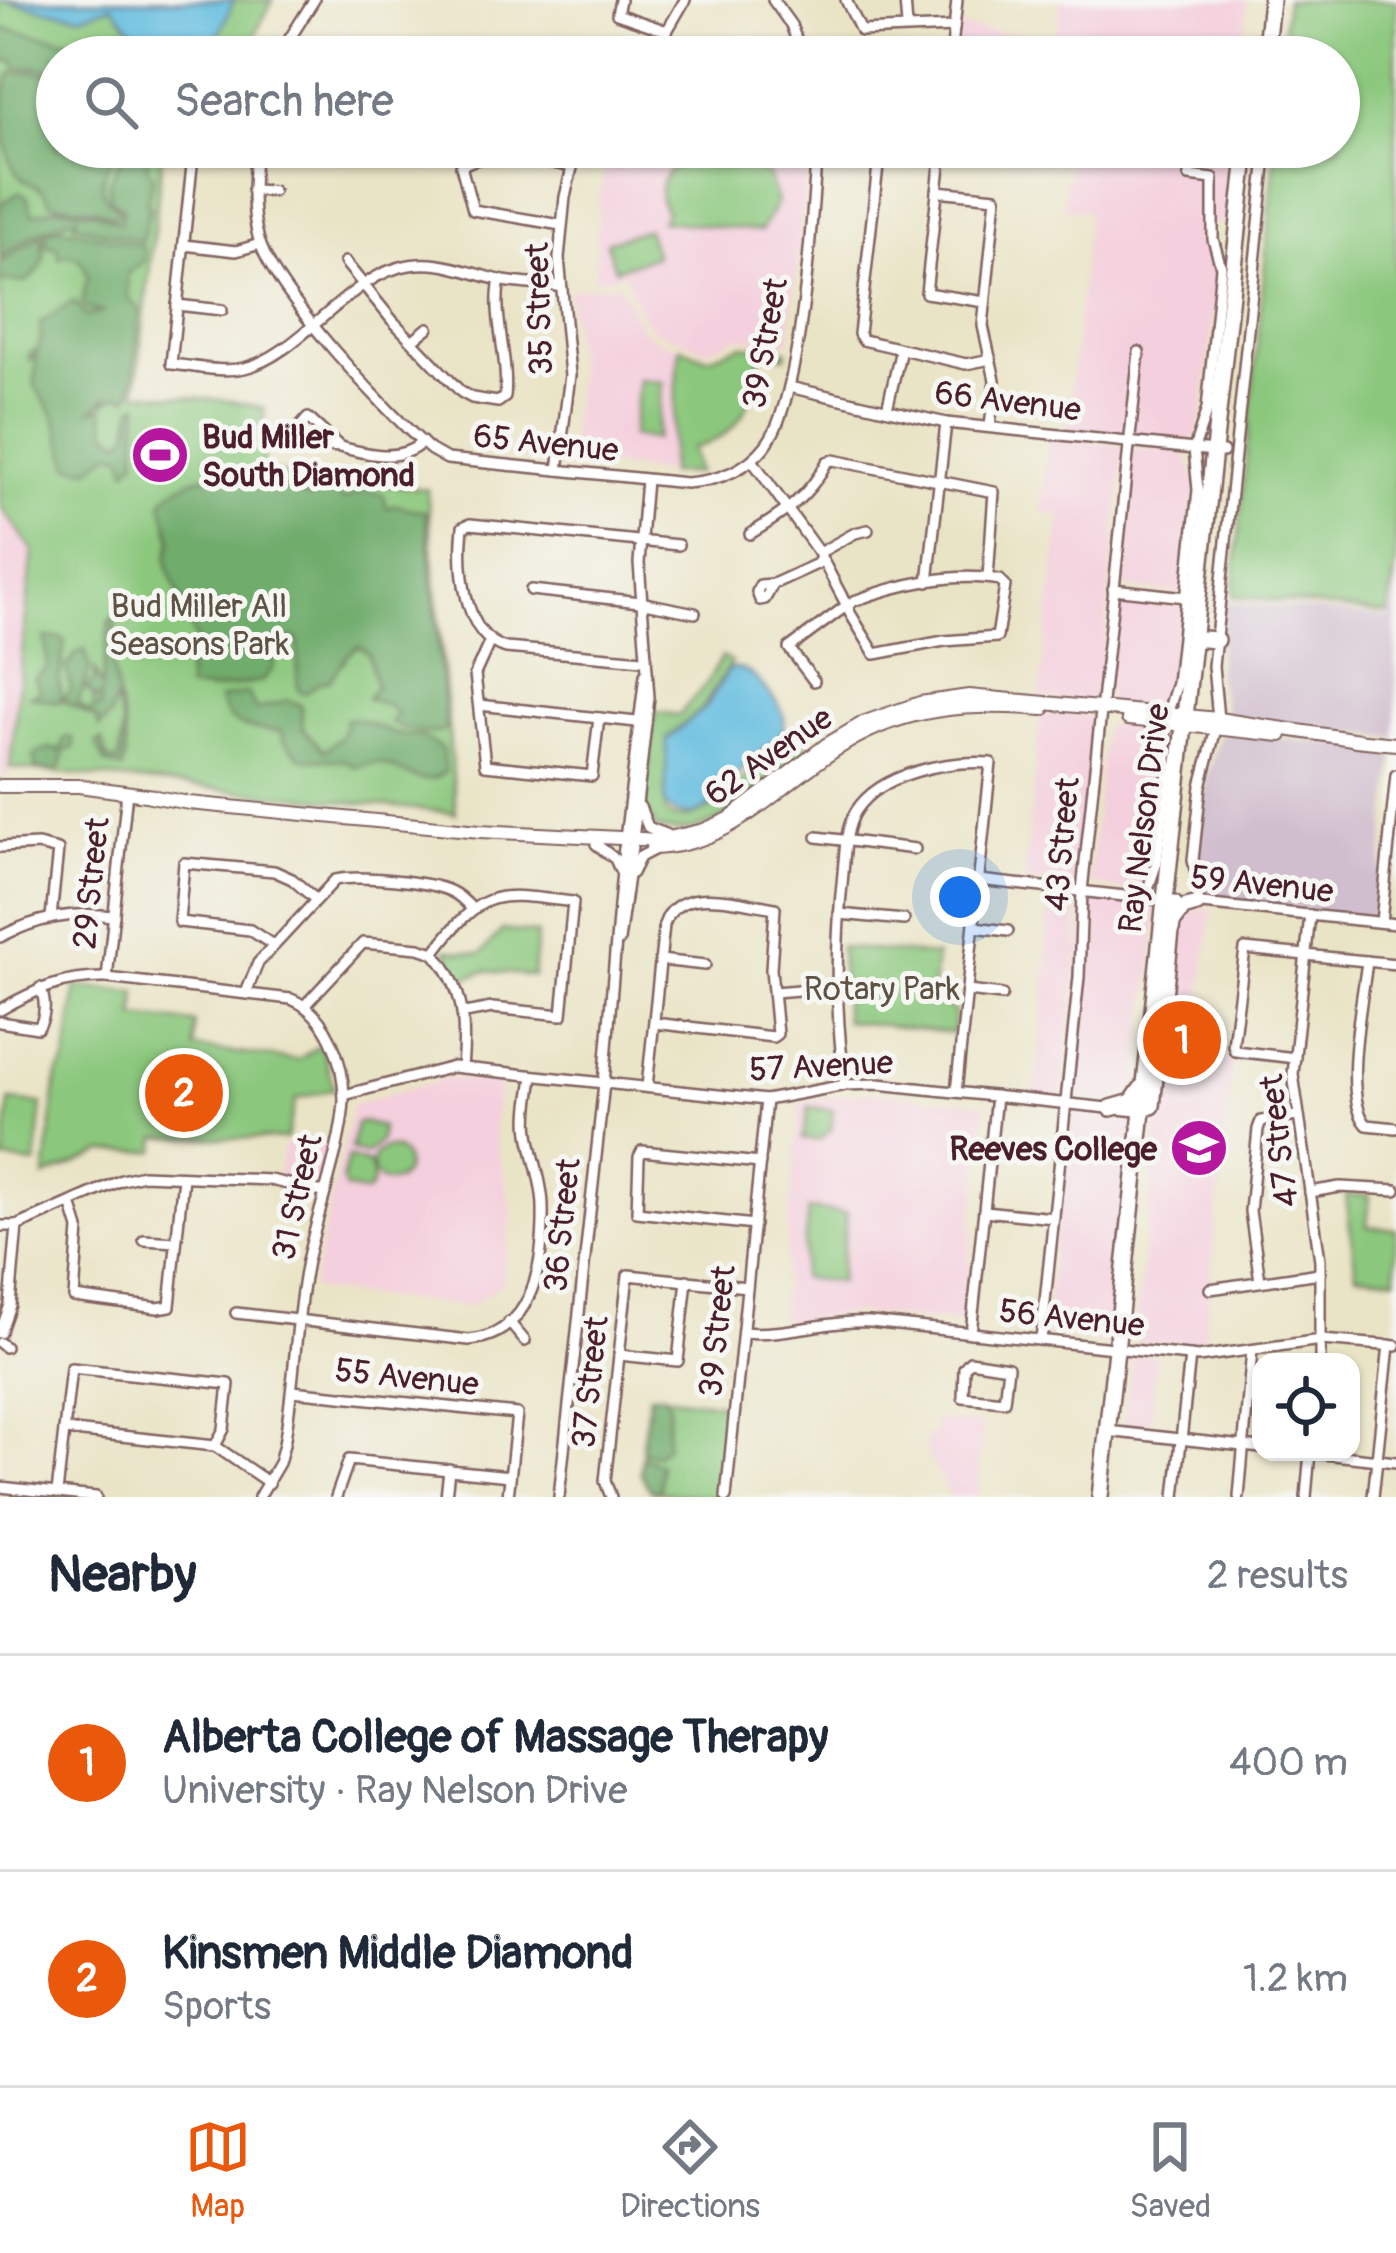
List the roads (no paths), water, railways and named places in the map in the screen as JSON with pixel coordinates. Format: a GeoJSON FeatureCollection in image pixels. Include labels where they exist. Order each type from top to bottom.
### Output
{"type":"FeatureCollection","features":[{"type":"Feature","properties":{"kind":"highway"},"geometry":{"type":"LineString","coordinates":[[1263,36],[1267,0]]}},
{"type":"Feature","properties":{"kind":"highway","name":"Ray Nelson Drive"},"geometry":{"type":"LineString","coordinates":[[1146,1112],[1144,1080],[1170,901],[1247,168]]}},
{"type":"Feature","properties":{"kind":"highway","name":"Ray Nelson Drive"},"geometry":{"type":"LineString","coordinates":[[1190,721],[1210,639],[1219,452]]}},
{"type":"Feature","properties":{"kind":"highway","name":"Ray Nelson Drive"},"geometry":{"type":"LineString","coordinates":[[1110,1497],[1120,1349],[1172,927],[1170,901]]}},
{"type":"Feature","properties":{"kind":"highway"},"geometry":{"type":"LineString","coordinates":[[1172,927],[1180,910],[1197,904]]}},
{"type":"Feature","properties":{"kind":"highway"},"geometry":{"type":"LineString","coordinates":[[1111,1108],[1132,1102],[1144,1080]]}},
{"type":"Feature","properties":{"kind":"highway","name":"Ray Nelson Drive"},"geometry":{"type":"LineString","coordinates":[[1100,1497],[1112,1432]]}},
{"type":"Feature","properties":{"kind":"main road","name":"62 Avenue"},"geometry":{"type":"LineString","coordinates":[[629,843],[677,837],[729,819],[840,736],[905,707],[946,698],[988,695],[1396,745]]}},
{"type":"Feature","properties":{"kind":"main road","name":"62 Avenue"},"geometry":{"type":"LineString","coordinates":[[629,843],[657,848],[697,842],[727,830],[840,746],[913,714],[978,704],[1101,712]]}},
{"type":"Feature","properties":{"kind":"main road"},"geometry":{"type":"LineString","coordinates":[[0,787],[127,793],[629,843]]}},
{"type":"Feature","properties":{"kind":"street"},"geometry":{"type":"LineString","coordinates":[[291,36],[314,0]]}},
{"type":"Feature","properties":{"kind":"street"},"geometry":{"type":"LineString","coordinates":[[620,0],[617,14],[668,31],[686,0]]}},
{"type":"Feature","properties":{"kind":"street"},"geometry":{"type":"LineString","coordinates":[[773,0],[795,36]]}},
{"type":"Feature","properties":{"kind":"street"},"geometry":{"type":"LineString","coordinates":[[846,0],[861,31],[954,27]]}},
{"type":"Feature","properties":{"kind":"street"},"geometry":{"type":"LineString","coordinates":[[904,0],[907,27]]}},
{"type":"Feature","properties":{"kind":"street"},"geometry":{"type":"LineString","coordinates":[[953,36],[957,0]]}},
{"type":"Feature","properties":{"kind":"street"},"geometry":{"type":"LineString","coordinates":[[192,168],[171,364],[226,370],[251,366],[315,324],[362,285],[383,273],[423,263],[458,266],[500,280],[559,286]]}},
{"type":"Feature","properties":{"kind":"street"},"geometry":{"type":"LineString","coordinates":[[255,168],[260,244],[280,280],[315,324]]}},
{"type":"Feature","properties":{"kind":"street"},"geometry":{"type":"LineString","coordinates":[[463,168],[473,209],[561,225]]}},
{"type":"Feature","properties":{"kind":"street","name":"35 Street"},"geometry":{"type":"LineString","coordinates":[[558,470],[570,375],[559,286],[561,225],[572,168]]}},
{"type":"Feature","properties":{"kind":"street","name":"39 Street"},"geometry":{"type":"LineString","coordinates":[[752,460],[773,434],[789,387],[815,168]]}},
{"type":"Feature","properties":{"kind":"street"},"geometry":{"type":"LineString","coordinates":[[878,168],[859,334],[863,340],[966,364],[991,359]]}},
{"type":"Feature","properties":{"kind":"street"},"geometry":{"type":"LineString","coordinates":[[939,168],[926,292],[985,302]]}},
{"type":"Feature","properties":{"kind":"street"},"geometry":{"type":"LineString","coordinates":[[1145,898],[1158,858],[1166,783],[1166,719],[1177,683],[1198,485],[1194,449],[1207,409],[1221,267],[1213,239],[1213,179],[1189,176],[1190,168]]}},
{"type":"Feature","properties":{"kind":"street"},"geometry":{"type":"LineString","coordinates":[[1197,904],[1193,860],[1201,786],[1217,724],[1210,639],[1265,168]]}},
{"type":"Feature","properties":{"kind":"street"},"geometry":{"type":"LineString","coordinates":[[253,190],[273,191]]}},
{"type":"Feature","properties":{"kind":"street"},"geometry":{"type":"LineString","coordinates":[[937,191],[996,197],[983,326],[995,380],[990,428]]}},
{"type":"Feature","properties":{"kind":"street"},"geometry":{"type":"LineString","coordinates":[[184,245],[236,251],[260,244]]}},
{"type":"Feature","properties":{"kind":"street"},"geometry":{"type":"LineString","coordinates":[[344,262],[467,396],[502,400],[507,369],[497,298],[500,280]]}},
{"type":"Feature","properties":{"kind":"street"},"geometry":{"type":"LineString","coordinates":[[177,304],[222,310]]}},
{"type":"Feature","properties":{"kind":"street","name":"65 Avenue"},"geometry":{"type":"LineString","coordinates":[[315,324],[422,442],[447,459],[646,480],[707,481],[752,460]]}},
{"type":"Feature","properties":{"kind":"street"},"geometry":{"type":"LineString","coordinates":[[413,340],[428,328]]}},
{"type":"Feature","properties":{"kind":"street"},"geometry":{"type":"LineString","coordinates":[[887,409],[901,349]]}},
{"type":"Feature","properties":{"kind":"street","name":"43 Street"},"geometry":{"type":"LineString","coordinates":[[1041,1340],[1139,352]]}},
{"type":"Feature","properties":{"kind":"street","name":"66 Avenue"},"geometry":{"type":"LineString","coordinates":[[789,387],[946,423],[1219,452]]}},
{"type":"Feature","properties":{"kind":"street"},"geometry":{"type":"LineString","coordinates":[[340,448],[315,422],[302,421],[302,444],[404,455],[422,442]]}},
{"type":"Feature","properties":{"kind":"street"},"geometry":{"type":"LineString","coordinates":[[928,582],[946,423]]}},
{"type":"Feature","properties":{"kind":"street"},"geometry":{"type":"LineString","coordinates":[[752,460],[820,557],[847,606],[872,649],[883,655],[944,641],[994,639],[1000,630],[1005,586],[988,578],[928,582],[872,594],[847,606],[789,648],[814,681]]}},
{"type":"Feature","properties":{"kind":"street"},"geometry":{"type":"LineString","coordinates":[[750,534],[788,511],[833,460],[994,492],[988,578]]}},
{"type":"Feature","properties":{"kind":"street","name":"36 Street"},"geometry":{"type":"LineString","coordinates":[[559,1497],[615,958],[639,790],[644,669],[640,542],[646,480]]}},
{"type":"Feature","properties":{"kind":"street"},"geometry":{"type":"LineString","coordinates":[[659,670],[489,643],[470,615],[463,527],[677,545]]}},
{"type":"Feature","properties":{"kind":"street"},"geometry":{"type":"LineString","coordinates":[[773,584],[817,564],[855,533],[868,530]]}},
{"type":"Feature","properties":{"kind":"street"},"geometry":{"type":"LineString","coordinates":[[531,590],[695,613]]}},
{"type":"Feature","properties":{"kind":"street"},"geometry":{"type":"LineString","coordinates":[[1113,590],[1186,597]]}},
{"type":"Feature","properties":{"kind":"street"},"geometry":{"type":"LineString","coordinates":[[489,643],[476,670],[485,765],[592,776],[599,718]]}},
{"type":"Feature","properties":{"kind":"street"},"geometry":{"type":"LineString","coordinates":[[479,705],[642,723]]}},
{"type":"Feature","properties":{"kind":"street","name":"36 Street"},"geometry":{"type":"LineString","coordinates":[[629,843],[629,804],[642,723]]}},
{"type":"Feature","properties":{"kind":"street"},"geometry":{"type":"LineString","coordinates":[[845,1085],[835,987],[852,816],[878,789],[924,770],[991,763],[956,1092]]}},
{"type":"Feature","properties":{"kind":"street"},"geometry":{"type":"LineString","coordinates":[[924,770],[928,782]]}},
{"type":"Feature","properties":{"kind":"street"},"geometry":{"type":"LineString","coordinates":[[1381,922],[1396,775]]}},
{"type":"Feature","properties":{"kind":"street"},"geometry":{"type":"LineString","coordinates":[[639,790],[642,820],[660,834],[677,837]]}},
{"type":"Feature","properties":{"kind":"street","name":"29 Street"},"geometry":{"type":"LineString","coordinates":[[107,978],[127,793]]}},
{"type":"Feature","properties":{"kind":"street"},"geometry":{"type":"LineString","coordinates":[[629,804],[620,825],[595,840],[615,859],[624,879],[640,857],[657,848]]}},
{"type":"Feature","properties":{"kind":"street"},"geometry":{"type":"LineString","coordinates":[[818,838],[915,849]]}},
{"type":"Feature","properties":{"kind":"street"},"geometry":{"type":"LineString","coordinates":[[0,847],[52,846],[58,850],[51,917]]}},
{"type":"Feature","properties":{"kind":"street"},"geometry":{"type":"LineString","coordinates":[[273,945],[250,931],[179,922],[182,870],[187,861],[274,871],[318,896]]}},
{"type":"Feature","properties":{"kind":"street"},"geometry":{"type":"LineString","coordinates":[[246,993],[253,972],[273,945],[335,880],[442,888],[472,909]]}},
{"type":"Feature","properties":{"kind":"street","name":"59 Avenue"},"geometry":{"type":"LineString","coordinates":[[979,880],[1396,924]]}},
{"type":"Feature","properties":{"kind":"street"},"geometry":{"type":"LineString","coordinates":[[434,953],[484,900],[501,895],[574,902],[562,1015],[492,1008],[465,1013]]}},
{"type":"Feature","properties":{"kind":"street"},"geometry":{"type":"LineString","coordinates":[[647,1087],[660,961],[666,916],[685,899],[771,907],[777,912],[771,970],[777,1034],[654,1023]]}},
{"type":"Feature","properties":{"kind":"street"},"geometry":{"type":"LineString","coordinates":[[839,914],[904,920]]}},
{"type":"Feature","properties":{"kind":"street","name":"47 Street"},"geometry":{"type":"LineString","coordinates":[[1310,915],[1295,1058],[1298,1116],[1321,1273],[1320,1353]]}},
{"type":"Feature","properties":{"kind":"street"},"geometry":{"type":"LineString","coordinates":[[0,938],[51,917],[114,916]]}},
{"type":"Feature","properties":{"kind":"street"},"geometry":{"type":"LineString","coordinates":[[974,927],[1008,931]]}},
{"type":"Feature","properties":{"kind":"street"},"geometry":{"type":"LineString","coordinates":[[0,1010],[40,988],[79,977],[246,993],[305,1005],[357,946],[370,943],[434,953]]}},
{"type":"Feature","properties":{"kind":"street"},"geometry":{"type":"LineString","coordinates":[[1295,1058],[1235,1051],[1245,949],[1396,964]]}},
{"type":"Feature","properties":{"kind":"street"},"geometry":{"type":"LineString","coordinates":[[434,953],[465,1013],[462,1068]]}},
{"type":"Feature","properties":{"kind":"street"},"geometry":{"type":"LineString","coordinates":[[660,961],[705,965]]}},
{"type":"Feature","properties":{"kind":"street"},"geometry":{"type":"LineString","coordinates":[[1367,961],[1354,1078],[1360,1118],[1367,1125],[1396,1127]]}},
{"type":"Feature","properties":{"kind":"street"},"geometry":{"type":"LineString","coordinates":[[774,992],[835,987]]}},
{"type":"Feature","properties":{"kind":"street"},"geometry":{"type":"LineString","coordinates":[[0,1022],[40,1026],[44,1000],[40,988]]}},
{"type":"Feature","properties":{"kind":"street"},"geometry":{"type":"LineString","coordinates":[[967,991],[1002,995]]}},
{"type":"Feature","properties":{"kind":"street","name":"31 Street"},"geometry":{"type":"LineString","coordinates":[[259,1497],[284,1444],[306,1267],[344,1095],[326,1029],[305,1005]]}},
{"type":"Feature","properties":{"kind":"street","name":"57 Avenue"},"geometry":{"type":"LineString","coordinates":[[344,1095],[462,1068],[766,1100],[845,1085],[878,1084],[1146,1112]]}},
{"type":"Feature","properties":{"kind":"street"},"geometry":{"type":"LineString","coordinates":[[236,1313],[469,1340],[491,1335],[509,1322],[531,1300],[544,1208],[539,1147],[528,1130],[533,1076]]}},
{"type":"Feature","properties":{"kind":"street"},"geometry":{"type":"LineString","coordinates":[[971,1333],[996,1096]]}},
{"type":"Feature","properties":{"kind":"street","name":"39 Street"},"geometry":{"type":"LineString","coordinates":[[726,1497],[766,1100]]}},
{"type":"Feature","properties":{"kind":"street"},"geometry":{"type":"LineString","coordinates":[[1260,1281],[1250,1211],[1258,1129],[1268,1119],[1298,1116]]}},
{"type":"Feature","properties":{"kind":"street"},"geometry":{"type":"LineString","coordinates":[[754,1225],[637,1212],[634,1203],[642,1151],[760,1163]]}},
{"type":"Feature","properties":{"kind":"street"},"geometry":{"type":"LineString","coordinates":[[0,1226],[17,1226],[133,1177],[270,1180],[323,1192]]}},
{"type":"Feature","properties":{"kind":"street"},"geometry":{"type":"LineString","coordinates":[[71,1203],[79,1228],[74,1297],[170,1306],[183,1177]]}},
{"type":"Feature","properties":{"kind":"street"},"geometry":{"type":"LineString","coordinates":[[1310,1192],[1340,1187],[1396,1190]]}},
{"type":"Feature","properties":{"kind":"street"},"geometry":{"type":"LineString","coordinates":[[984,1211],[1054,1219]]}},
{"type":"Feature","properties":{"kind":"street"},"geometry":{"type":"LineString","coordinates":[[0,1333],[10,1305],[17,1226]]}},
{"type":"Feature","properties":{"kind":"street"},"geometry":{"type":"LineString","coordinates":[[144,1240],[176,1242]]}},
{"type":"Feature","properties":{"kind":"street"},"geometry":{"type":"LineString","coordinates":[[1210,1288],[1321,1273]]}},
{"type":"Feature","properties":{"kind":"street","name":"37 Street"},"geometry":{"type":"LineString","coordinates":[[611,1497],[604,1486],[627,1283],[632,1274],[687,1280]]}},
{"type":"Feature","properties":{"kind":"street"},"geometry":{"type":"LineString","coordinates":[[619,1355],[678,1361],[687,1280],[747,1286]]}},
{"type":"Feature","properties":{"kind":"street","name":"56 Avenue"},"geometry":{"type":"LineString","coordinates":[[743,1333],[853,1321],[1190,1356],[1321,1340],[1393,1346]]}},
{"type":"Feature","properties":{"kind":"street"},"geometry":{"type":"LineString","coordinates":[[509,1322],[525,1341]]}},
{"type":"Feature","properties":{"kind":"street"},"geometry":{"type":"LineString","coordinates":[[988,1363],[991,1335]]}},
{"type":"Feature","properties":{"kind":"street"},"geometry":{"type":"LineString","coordinates":[[1373,1497],[1393,1346]]}},
{"type":"Feature","properties":{"kind":"street"},"geometry":{"type":"LineString","coordinates":[[1239,1497],[1252,1350]]}},
{"type":"Feature","properties":{"kind":"street"},"geometry":{"type":"LineString","coordinates":[[1175,1497],[1190,1356]]}},
{"type":"Feature","properties":{"kind":"street"},"geometry":{"type":"LineString","coordinates":[[988,1363],[1009,1370],[1004,1401],[965,1400],[961,1393],[965,1365],[988,1363]]}},
{"type":"Feature","properties":{"kind":"street"},"geometry":{"type":"LineString","coordinates":[[57,1492],[71,1368],[229,1384],[224,1430],[215,1446]]}},
{"type":"Feature","properties":{"kind":"street","name":"55 Avenue"},"geometry":{"type":"LineString","coordinates":[[292,1391],[517,1414],[511,1476]]}},
{"type":"Feature","properties":{"kind":"street"},"geometry":{"type":"LineString","coordinates":[[64,1430],[215,1446],[268,1484]]}},
{"type":"Feature","properties":{"kind":"street"},"geometry":{"type":"LineString","coordinates":[[1112,1432],[1252,1447]]}},
{"type":"Feature","properties":{"kind":"street"},"geometry":{"type":"LineString","coordinates":[[1360,1458],[1396,1462]]}},
{"type":"Feature","properties":{"kind":"street"},"geometry":{"type":"LineString","coordinates":[[336,1497],[349,1460],[511,1476],[508,1497]]}},
{"type":"Feature","properties":{"kind":"street"},"geometry":{"type":"LineString","coordinates":[[1306,1497],[1308,1461]]}},
{"type":"Feature","properties":{"kind":"street"},"geometry":{"type":"LineString","coordinates":[[446,1497],[449,1469]]}},
{"type":"Feature","properties":{"kind":"street"},"geometry":{"type":"LineString","coordinates":[[0,1487],[96,1497]]}},
{"type":"Feature","properties":{"kind":"water"},"geometry":{"type":"Polygon","coordinates":[[[0,0],[234,0],[218,36],[138,36],[112,6],[80,16],[0,0]]]}},
{"type":"Feature","properties":{"kind":"water"},"geometry":{"type":"Polygon","coordinates":[[[730,668],[751,675],[773,698],[784,725],[776,740],[752,758],[714,802],[690,815],[678,813],[665,805],[667,739],[706,707],[730,668]]]}},
{"type":"Feature","properties":{"kind":"place","name":"Bud Miller South Diamond"},"geometry":{"type":"Point","coordinates":[160,455]}},
{"type":"Feature","properties":{"kind":"place","name":"Alberta College of Massage Therapy"},"geometry":{"type":"Point","coordinates":[1182,1040]}},
{"type":"Feature","properties":{"kind":"place","name":"Kinsmen Middle Diamond"},"geometry":{"type":"Point","coordinates":[184,1093]}},
{"type":"Feature","properties":{"kind":"place","name":"Reeves College"},"geometry":{"type":"Point","coordinates":[1199,1148]}},
{"type":"Feature","properties":{"kind":"park label","name":"Bud Miller All Seasons Park"},"geometry":{"type":"Point","coordinates":[199,624]}},
{"type":"Feature","properties":{"kind":"park label","name":"Rotary Park"},"geometry":{"type":"Point","coordinates":[882,988]}}]}
